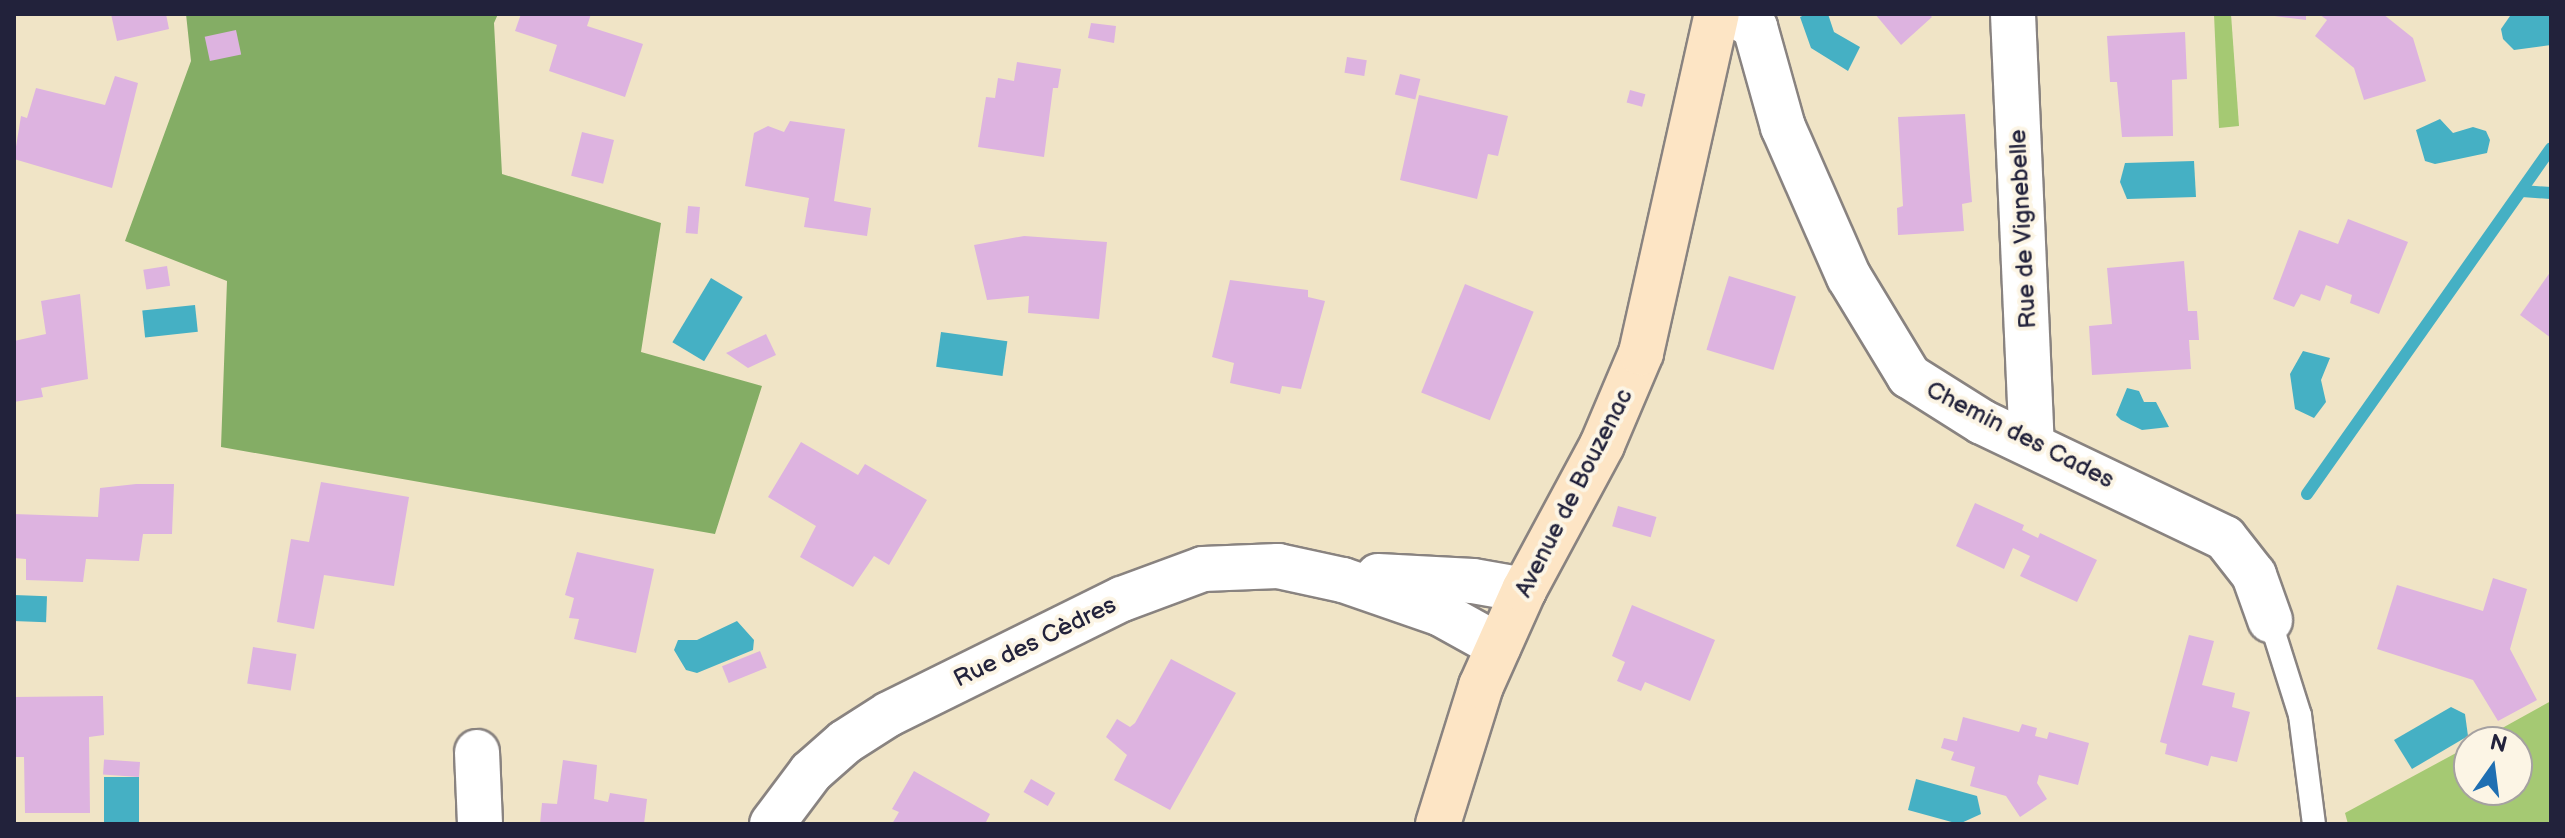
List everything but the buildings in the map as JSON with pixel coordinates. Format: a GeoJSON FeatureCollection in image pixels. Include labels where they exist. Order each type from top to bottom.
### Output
{"type":"FeatureCollection","features":[{"type":"Feature","properties":{"kind":"street","name":"Avenue de Bouzenac"},"geometry":{"type":"LineString","coordinates":[[1438,824],[1472,711],[1499,646],[1524,590],[1602,445],[1641,353],[1717,14]]}},
{"type":"Feature","properties":{"kind":"street","name":"Chemin des Cades"},"geometry":{"type":"LineString","coordinates":[[1734,14],[1755,27],[1783,127],[1849,277],[1909,376],[1945,401],[2225,538],[2254,575],[2270,620]]}},
{"type":"Feature","properties":{"kind":"street","name":"Rue de Vignebelle"},"geometry":{"type":"LineString","coordinates":[[2013,14],[2032,443]]}},
{"type":"Feature","properties":{"kind":"street","name":"Rue des Cèdres"},"geometry":{"type":"LineString","coordinates":[[772,824],[811,772],[845,742],[889,714],[1163,581],[1238,564],[1278,566],[1343,580],[1441,614],[1499,646]]}},
{"type":"Feature","properties":{"kind":"street","name":"Rue des Cèdres"},"geometry":{"type":"LineString","coordinates":[[1343,580],[1432,579],[1524,590]]}},
{"type":"Feature","properties":{"kind":"street"},"geometry":{"type":"LineString","coordinates":[[477,752],[480,824]]}},
{"type":"Feature","properties":{"kind":"lane","name":"Chemin des Cades"},"geometry":{"type":"LineString","coordinates":[[2270,620],[2300,715],[2314,824]]}},
{"type":"Feature","properties":{"kind":"green space"},"geometry":{"type":"Polygon","coordinates":[[[186,14],[498,14],[494,23],[502,174],[661,223],[641,352],[762,386],[715,534],[221,447],[227,281],[125,241],[191,61],[186,14]]]}},
{"type":"Feature","properties":{"kind":"green space"},"geometry":{"type":"Polygon","coordinates":[[[2214,14],[2231,14],[2239,126],[2219,128],[2214,14]]]}},
{"type":"Feature","properties":{"kind":"green space"},"geometry":{"type":"Polygon","coordinates":[[[2551,701],[2551,824],[2348,824],[2345,813],[2453,755],[2453,806],[2533,806],[2533,726],[2506,726],[2551,701]]]}},
{"type":"Feature","properties":{"kind":"water"},"geometry":{"type":"Polygon","coordinates":[[[1828,14],[1834,32],[1860,47],[1848,71],[1811,48],[1800,17],[1828,14]]]}},
{"type":"Feature","properties":{"kind":"water"},"geometry":{"type":"Polygon","coordinates":[[[2551,14],[2551,45],[2514,50],[2503,39],[2501,29],[2510,16],[2551,14]]]}},
{"type":"Feature","properties":{"kind":"water"},"geometry":{"type":"Polygon","coordinates":[[[2440,119],[2453,133],[2473,127],[2486,131],[2490,140],[2487,153],[2435,164],[2425,161],[2416,130],[2440,119]]]}},
{"type":"Feature","properties":{"kind":"water"},"geometry":{"type":"Polygon","coordinates":[[[2194,161],[2196,197],[2127,199],[2120,182],[2125,163],[2194,161]]]}},
{"type":"Feature","properties":{"kind":"water"},"geometry":{"type":"Polygon","coordinates":[[[711,278],[743,297],[704,361],[672,342],[711,278]]]}},
{"type":"Feature","properties":{"kind":"water"},"geometry":{"type":"Polygon","coordinates":[[[195,305],[198,332],[145,337],[142,311],[195,305]]]}},
{"type":"Feature","properties":{"kind":"water"},"geometry":{"type":"Polygon","coordinates":[[[941,332],[1007,341],[1002,376],[936,367],[941,332]]]}},
{"type":"Feature","properties":{"kind":"water"},"geometry":{"type":"Polygon","coordinates":[[[2303,351],[2330,358],[2321,380],[2326,402],[2314,418],[2295,409],[2290,374],[2303,351]]]}},
{"type":"Feature","properties":{"kind":"water"},"geometry":{"type":"Polygon","coordinates":[[[2127,388],[2139,391],[2144,402],[2156,402],[2169,427],[2142,430],[2121,420],[2116,415],[2127,388]]]}},
{"type":"Feature","properties":{"kind":"water"},"geometry":{"type":"Polygon","coordinates":[[[14,595],[47,596],[46,622],[14,621],[14,595]]]}},
{"type":"Feature","properties":{"kind":"water"},"geometry":{"type":"Polygon","coordinates":[[[737,621],[754,640],[753,650],[697,673],[686,670],[674,650],[678,640],[697,640],[737,621]]]}},
{"type":"Feature","properties":{"kind":"water"},"geometry":{"type":"Polygon","coordinates":[[[2451,707],[2465,714],[2467,726],[2453,726],[2453,745],[2412,769],[2394,740],[2451,707]]]}},
{"type":"Feature","properties":{"kind":"water"},"geometry":{"type":"Polygon","coordinates":[[[104,777],[139,777],[139,824],[104,824],[104,777]]]}},
{"type":"Feature","properties":{"kind":"water"},"geometry":{"type":"Polygon","coordinates":[[[1916,779],[1977,796],[1981,814],[1959,824],[1908,810],[1916,779]]]}},
{"type":"Feature","properties":{"kind":"waterway"},"geometry":{"type":"LineString","coordinates":[[2307,494],[2551,148]]}},
{"type":"Feature","properties":{"kind":"waterway"},"geometry":{"type":"LineString","coordinates":[[2522,191],[2551,193]]}}]}
